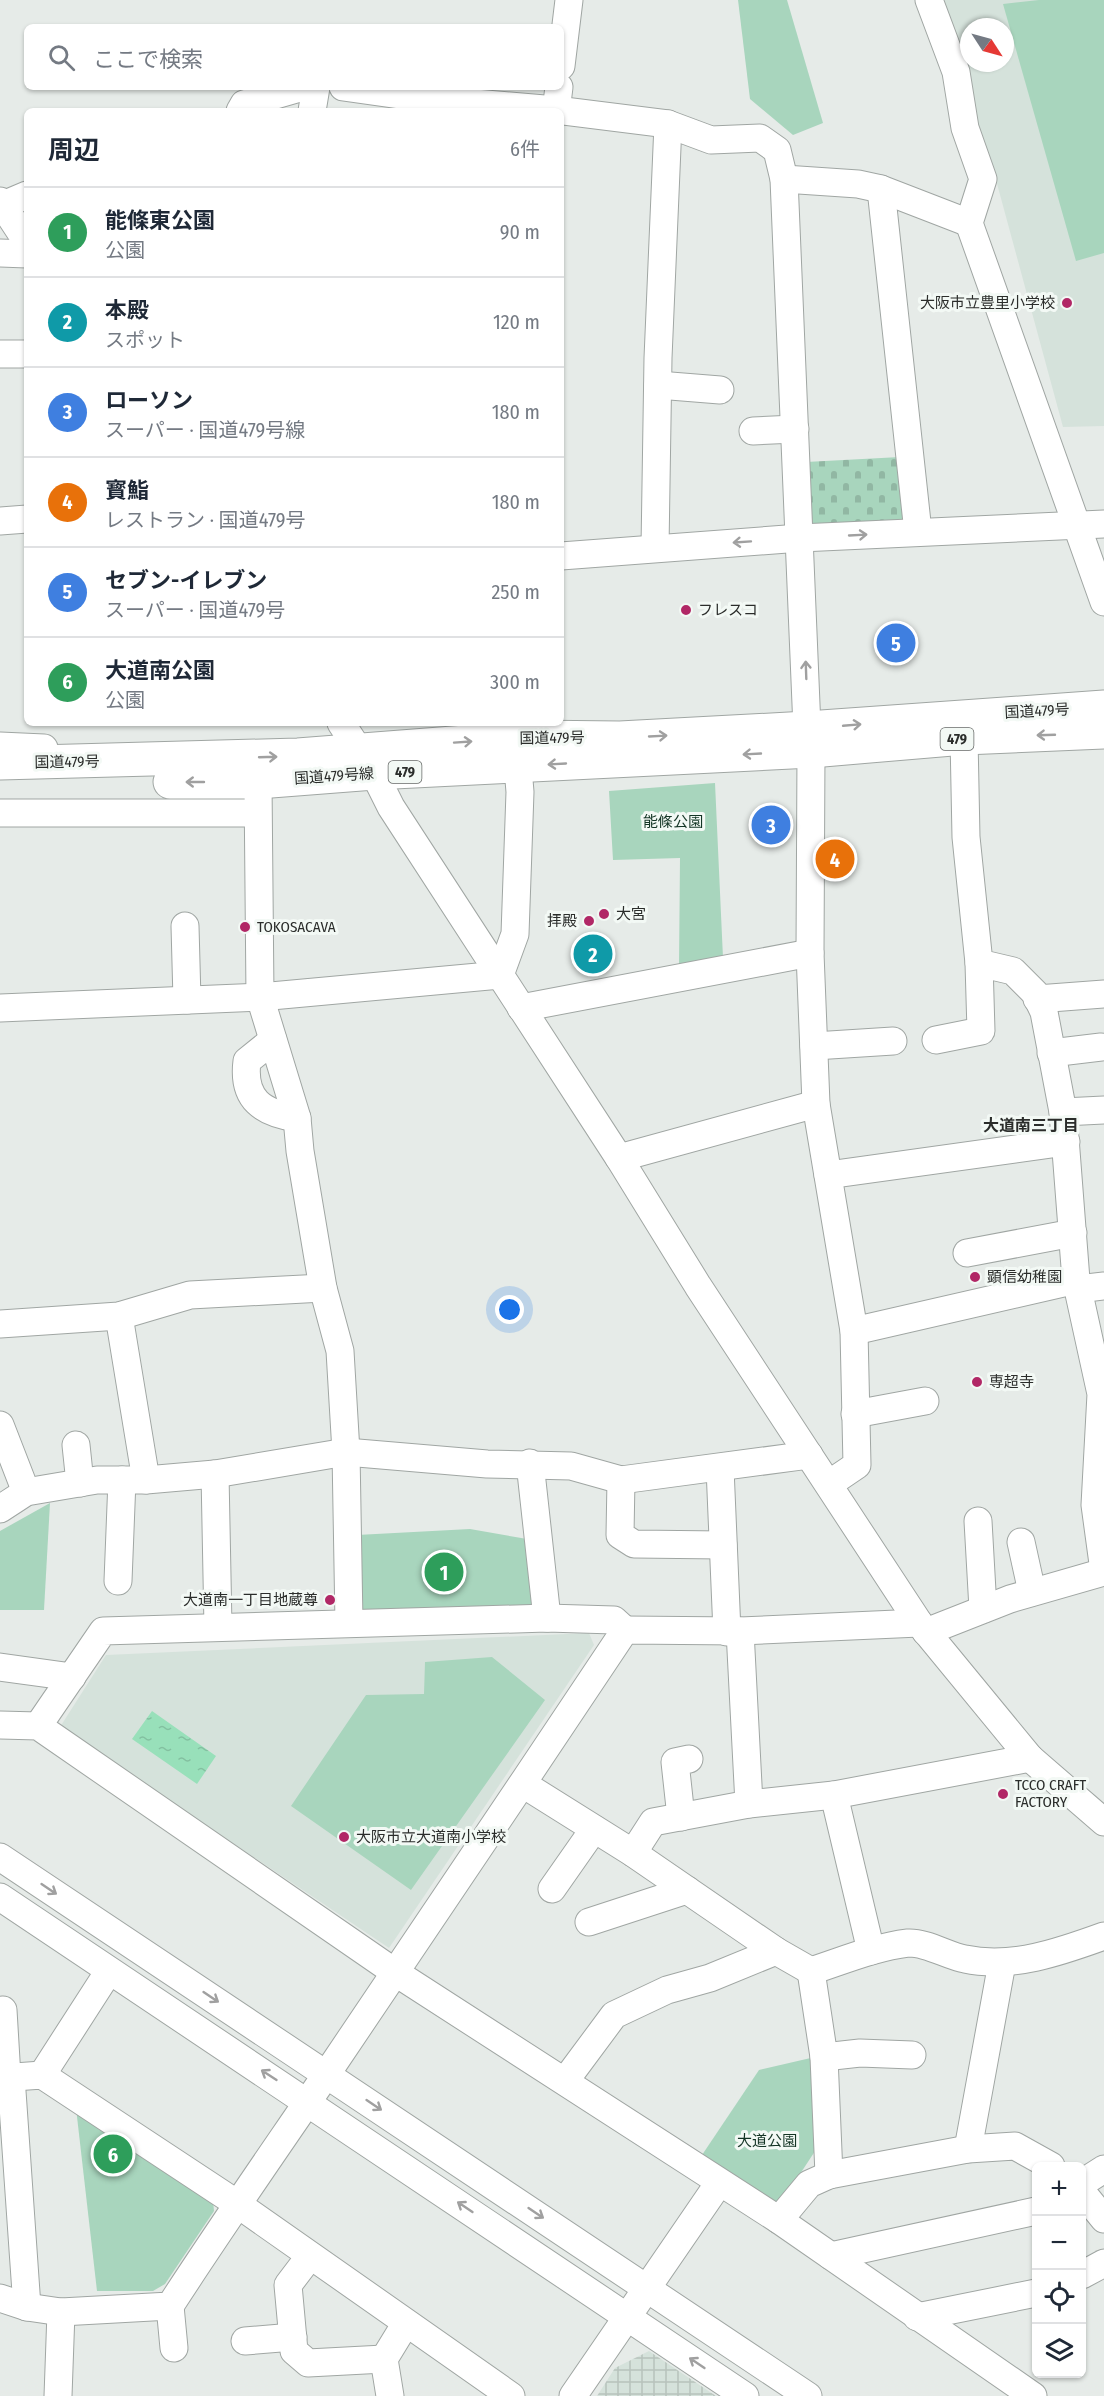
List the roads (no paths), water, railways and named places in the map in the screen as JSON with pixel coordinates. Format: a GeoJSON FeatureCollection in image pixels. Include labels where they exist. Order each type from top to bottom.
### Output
{"type":"FeatureCollection","features":[{"type":"Feature","properties":{"kind":"highway","name":"国道479号"},"geometry":{"type":"LineString","coordinates":[[809,740],[1104,707]]}},
{"type":"Feature","properties":{"kind":"highway","name":"国道479号"},"geometry":{"type":"LineString","coordinates":[[0,763],[231,758],[358,749],[530,730],[620,738],[809,740],[964,738],[1104,732]]}},
{"type":"Feature","properties":{"kind":"highway","name":"国道479号線"},"geometry":{"type":"LineString","coordinates":[[0,782],[258,797],[358,749],[519,768],[809,740]]}},
{"type":"Feature","properties":{"kind":"street"},"geometry":{"type":"LineString","coordinates":[[564,38],[568,0]]}},
{"type":"Feature","properties":{"kind":"street"},"geometry":{"type":"LineString","coordinates":[[929,0],[956,72],[965,128],[983,179],[969,224],[1104,602]]}},
{"type":"Feature","properties":{"kind":"street"},"geometry":{"type":"LineString","coordinates":[[242,108],[244,104],[293,90]]}},
{"type":"Feature","properties":{"kind":"street"},"geometry":{"type":"LineString","coordinates":[[312,108],[316,90]]}},
{"type":"Feature","properties":{"kind":"street"},"geometry":{"type":"LineString","coordinates":[[357,90],[428,105],[557,103],[668,124],[711,140],[760,138],[777,150],[784,179],[809,740],[810,953],[816,1104],[854,1331],[857,1465],[829,1484]]}},
{"type":"Feature","properties":{"kind":"street"},"geometry":{"type":"LineString","coordinates":[[656,548],[658,385],[668,124]]}},
{"type":"Feature","properties":{"kind":"street"},"geometry":{"type":"LineString","coordinates":[[784,179],[858,184],[881,189],[969,224]]}},
{"type":"Feature","properties":{"kind":"street"},"geometry":{"type":"LineString","coordinates":[[881,189],[918,532]]}},
{"type":"Feature","properties":{"kind":"street"},"geometry":{"type":"LineString","coordinates":[[10,201],[24,235]]}},
{"type":"Feature","properties":{"kind":"street"},"geometry":{"type":"LineString","coordinates":[[0,253],[24,254]]}},
{"type":"Feature","properties":{"kind":"street"},"geometry":{"type":"LineString","coordinates":[[0,354],[24,354]]}},
{"type":"Feature","properties":{"kind":"street"},"geometry":{"type":"LineString","coordinates":[[658,385],[720,390]]}},
{"type":"Feature","properties":{"kind":"street"},"geometry":{"type":"LineString","coordinates":[[753,431],[795,429]]}},
{"type":"Feature","properties":{"kind":"street"},"geometry":{"type":"LineString","coordinates":[[0,520],[24,519]]}},
{"type":"Feature","properties":{"kind":"street"},"geometry":{"type":"LineString","coordinates":[[564,556],[800,538],[1104,524]]}},
{"type":"Feature","properties":{"kind":"street"},"geometry":{"type":"LineString","coordinates":[[936,1040],[981,1031],[979,963],[966,837],[964,738]]}},
{"type":"Feature","properties":{"kind":"street"},"geometry":{"type":"LineString","coordinates":[[0,746],[231,758]]}},
{"type":"Feature","properties":{"kind":"street"},"geometry":{"type":"LineString","coordinates":[[358,749],[391,807],[619,1158],[704,1295],[923,1627],[1030,1758],[1104,1821]]}},
{"type":"Feature","properties":{"kind":"street"},"geometry":{"type":"LineString","coordinates":[[500,975],[515,934],[519,768]]}},
{"type":"Feature","properties":{"kind":"street"},"geometry":{"type":"LineString","coordinates":[[0,813],[258,797],[260,997],[297,1118],[300,1151],[323,1288],[339,1351],[346,1452],[349,1623]]}},
{"type":"Feature","properties":{"kind":"street"},"geometry":{"type":"LineString","coordinates":[[185,926],[187,1000]]}},
{"type":"Feature","properties":{"kind":"street"},"geometry":{"type":"LineString","coordinates":[[520,1008],[810,953]]}},
{"type":"Feature","properties":{"kind":"street"},"geometry":{"type":"LineString","coordinates":[[38,1726],[104,1631],[547,1618],[614,1620],[624,1630],[734,1631],[923,1627],[1104,1572],[1095,1505],[1102,1414],[1101,1394],[1086,1285],[1073,1233],[1064,1112],[1044,1012],[1037,999],[1013,971],[979,963]]}},
{"type":"Feature","properties":{"kind":"street"},"geometry":{"type":"LineString","coordinates":[[0,1008],[260,997],[500,975]]}},
{"type":"Feature","properties":{"kind":"street"},"geometry":{"type":"LineString","coordinates":[[1037,999],[1104,994]]}},
{"type":"Feature","properties":{"kind":"street"},"geometry":{"type":"LineString","coordinates":[[273,1040],[247,1061],[245,1077],[258,1104],[274,1115],[297,1118]]}},
{"type":"Feature","properties":{"kind":"street"},"geometry":{"type":"LineString","coordinates":[[814,1046],[893,1041]]}},
{"type":"Feature","properties":{"kind":"street"},"geometry":{"type":"LineString","coordinates":[[1051,1053],[1101,1047]]}},
{"type":"Feature","properties":{"kind":"street"},"geometry":{"type":"LineString","coordinates":[[619,1158],[816,1104]]}},
{"type":"Feature","properties":{"kind":"street"},"geometry":{"type":"LineString","coordinates":[[1064,1112],[1104,1110]]}},
{"type":"Feature","properties":{"kind":"street"},"geometry":{"type":"LineString","coordinates":[[828,1175],[1066,1142]]}},
{"type":"Feature","properties":{"kind":"street"},"geometry":{"type":"LineString","coordinates":[[967,1253],[1073,1233]]}},
{"type":"Feature","properties":{"kind":"street"},"geometry":{"type":"LineString","coordinates":[[854,1331],[1086,1285]]}},
{"type":"Feature","properties":{"kind":"street"},"geometry":{"type":"LineString","coordinates":[[0,1324],[119,1316],[190,1295],[323,1288]]}},
{"type":"Feature","properties":{"kind":"street"},"geometry":{"type":"LineString","coordinates":[[118,1581],[134,1480],[119,1316]]}},
{"type":"Feature","properties":{"kind":"street"},"geometry":{"type":"LineString","coordinates":[[855,1414],[925,1401]]}},
{"type":"Feature","properties":{"kind":"street"},"geometry":{"type":"LineString","coordinates":[[0,1425],[26,1492]]}},
{"type":"Feature","properties":{"kind":"street"},"geometry":{"type":"LineString","coordinates":[[76,1444],[80,1483]]}},
{"type":"Feature","properties":{"kind":"street"},"geometry":{"type":"LineString","coordinates":[[0,1509],[26,1492],[80,1483],[215,1474],[346,1452],[488,1464],[530,1463],[572,1466],[606,1478],[621,1480],[809,1455]]}},
{"type":"Feature","properties":{"kind":"street"},"geometry":{"type":"LineString","coordinates":[[530,1463],[547,1618]]}},
{"type":"Feature","properties":{"kind":"street"},"geometry":{"type":"LineString","coordinates":[[720,1468],[723,1545],[734,1631],[749,1804]]}},
{"type":"Feature","properties":{"kind":"street"},"geometry":{"type":"LineString","coordinates":[[215,1474],[218,1627]]}},
{"type":"Feature","properties":{"kind":"street"},"geometry":{"type":"LineString","coordinates":[[621,1480],[620,1535],[634,1544],[723,1545]]}},
{"type":"Feature","properties":{"kind":"street"},"geometry":{"type":"LineString","coordinates":[[978,1521],[983,1609]]}},
{"type":"Feature","properties":{"kind":"street"},"geometry":{"type":"LineString","coordinates":[[1021,1542],[1032,1592]]}},
{"type":"Feature","properties":{"kind":"street"},"geometry":{"type":"LineString","coordinates":[[174,2348],[170,2306],[236,2203],[523,1784],[624,1630]]}},
{"type":"Feature","properties":{"kind":"street"},"geometry":{"type":"LineString","coordinates":[[0,1667],[72,1677]]}},
{"type":"Feature","properties":{"kind":"street"},"geometry":{"type":"LineString","coordinates":[[0,1725],[38,1726],[393,1971],[779,2220],[1033,2396]]}},
{"type":"Feature","properties":{"kind":"street"},"geometry":{"type":"LineString","coordinates":[[633,1853],[654,1822],[749,1804],[834,1795],[1030,1758]]}},
{"type":"Feature","properties":{"kind":"street"},"geometry":{"type":"LineString","coordinates":[[681,1817],[675,1762],[689,1759]]}},
{"type":"Feature","properties":{"kind":"street"},"geometry":{"type":"LineString","coordinates":[[523,1784],[633,1853],[776,1951],[811,1971],[871,1951],[910,1943],[966,1960],[1002,1963],[1062,1952],[1104,1936]]}},
{"type":"Feature","properties":{"kind":"street"},"geometry":{"type":"LineString","coordinates":[[834,1795],[871,1951]]}},
{"type":"Feature","properties":{"kind":"street"},"geometry":{"type":"LineString","coordinates":[[552,1889],[594,1829]]}},
{"type":"Feature","properties":{"kind":"street"},"geometry":{"type":"LineString","coordinates":[[0,1857],[808,2396]]}},
{"type":"Feature","properties":{"kind":"street"},"geometry":{"type":"LineString","coordinates":[[589,1922],[687,1890]]}},
{"type":"Feature","properties":{"kind":"street"},"geometry":{"type":"LineString","coordinates":[[0,1898],[307,2101],[745,2396]]}},
{"type":"Feature","properties":{"kind":"street"},"geometry":{"type":"LineString","coordinates":[[565,2081],[614,2014],[667,1990],[710,1978],[776,1951]]}},
{"type":"Feature","properties":{"kind":"street"},"geometry":{"type":"LineString","coordinates":[[968,2149],[1002,1963]]}},
{"type":"Feature","properties":{"kind":"street"},"geometry":{"type":"LineString","coordinates":[[42,2075],[109,1971]]}},
{"type":"Feature","properties":{"kind":"street"},"geometry":{"type":"LineString","coordinates":[[811,1971],[824,2057],[829,2175]]}},
{"type":"Feature","properties":{"kind":"street"},"geometry":{"type":"LineString","coordinates":[[3,2010],[6,2077],[27,2307]]}},
{"type":"Feature","properties":{"kind":"street"},"geometry":{"type":"LineString","coordinates":[[824,2057],[860,2053],[912,2055]]}},
{"type":"Feature","properties":{"kind":"street"},"geometry":{"type":"LineString","coordinates":[[6,2077],[42,2075],[236,2203],[511,2396]]}},
{"type":"Feature","properties":{"kind":"street"},"geometry":{"type":"LineString","coordinates":[[779,2220],[809,2184],[829,2175],[968,2149],[1015,2146],[1044,2162]]}},
{"type":"Feature","properties":{"kind":"street"},"geometry":{"type":"LineString","coordinates":[[1086,2187],[1104,2169]]}},
{"type":"Feature","properties":{"kind":"street"},"geometry":{"type":"LineString","coordinates":[[573,2396],[720,2183]]}},
{"type":"Feature","properties":{"kind":"street"},"geometry":{"type":"LineString","coordinates":[[1086,2196],[1104,2219]]}},
{"type":"Feature","properties":{"kind":"street"},"geometry":{"type":"LineString","coordinates":[[831,2256],[1032,2212]]}},
{"type":"Feature","properties":{"kind":"street"},"geometry":{"type":"LineString","coordinates":[[310,2256],[288,2285],[294,2351],[308,2363],[384,2359]]}},
{"type":"Feature","properties":{"kind":"street"},"geometry":{"type":"LineString","coordinates":[[1086,2273],[1104,2263]]}},
{"type":"Feature","properties":{"kind":"street"},"geometry":{"type":"LineString","coordinates":[[917,2317],[1032,2294]]}},
{"type":"Feature","properties":{"kind":"street"},"geometry":{"type":"LineString","coordinates":[[0,2298],[27,2307],[61,2312],[170,2306]]}},
{"type":"Feature","properties":{"kind":"street"},"geometry":{"type":"LineString","coordinates":[[58,2396],[61,2312]]}},
{"type":"Feature","properties":{"kind":"street"},"geometry":{"type":"LineString","coordinates":[[390,2396],[384,2359],[406,2324]]}},
{"type":"Feature","properties":{"kind":"street"},"geometry":{"type":"LineString","coordinates":[[245,2341],[292,2337]]}},
{"type":"Feature","properties":{"kind":"water"},"geometry":{"type":"Polygon","coordinates":[[[152,1711],[216,1756],[197,1784],[132,1739],[152,1711]]]}},
{"type":"Feature","properties":{"kind":"place","name":"大阪市立豊里小学校"},"geometry":{"type":"Point","coordinates":[1067,303]}},
{"type":"Feature","properties":{"kind":"place","name":"フレスコ"},"geometry":{"type":"Point","coordinates":[686,610]}},
{"type":"Feature","properties":{"kind":"place","name":"セブン-イレブン"},"geometry":{"type":"Point","coordinates":[896,643]}},
{"type":"Feature","properties":{"kind":"place","name":"ローソン"},"geometry":{"type":"Point","coordinates":[771,825]}},
{"type":"Feature","properties":{"kind":"place","name":"寳鮨"},"geometry":{"type":"Point","coordinates":[835,859]}},
{"type":"Feature","properties":{"kind":"place","name":"大宮"},"geometry":{"type":"Point","coordinates":[604,914]}},
{"type":"Feature","properties":{"kind":"place","name":"拝殿"},"geometry":{"type":"Point","coordinates":[589,921]}},
{"type":"Feature","properties":{"kind":"place","name":"TOKOSACAVA"},"geometry":{"type":"Point","coordinates":[245,927]}},
{"type":"Feature","properties":{"kind":"place","name":"本殿"},"geometry":{"type":"Point","coordinates":[593,954]}},
{"type":"Feature","properties":{"kind":"place","name":"顕信幼稚園"},"geometry":{"type":"Point","coordinates":[975,1277]}},
{"type":"Feature","properties":{"kind":"place","name":"専超寺"},"geometry":{"type":"Point","coordinates":[977,1382]}},
{"type":"Feature","properties":{"kind":"place","name":"能條東公園"},"geometry":{"type":"Point","coordinates":[444,1572]}},
{"type":"Feature","properties":{"kind":"place","name":"大道南一丁目地蔵尊"},"geometry":{"type":"Point","coordinates":[330,1600]}},
{"type":"Feature","properties":{"kind":"place","name":"TCCO CRAFT FACTORY"},"geometry":{"type":"Point","coordinates":[1003,1794]}},
{"type":"Feature","properties":{"kind":"place","name":"大阪市立大道南小学校"},"geometry":{"type":"Point","coordinates":[344,1837]}},
{"type":"Feature","properties":{"kind":"place","name":"大道南公園"},"geometry":{"type":"Point","coordinates":[113,2154]}},
{"type":"Feature","properties":{"kind":"district","name":"大道南三丁目"},"geometry":{"type":"Point","coordinates":[1031,1125]}},
{"type":"Feature","properties":{"kind":"park label","name":"能條公園"},"geometry":{"type":"Point","coordinates":[673,822]}},
{"type":"Feature","properties":{"kind":"park label","name":"大道公園"},"geometry":{"type":"Point","coordinates":[767,2141]}}]}
